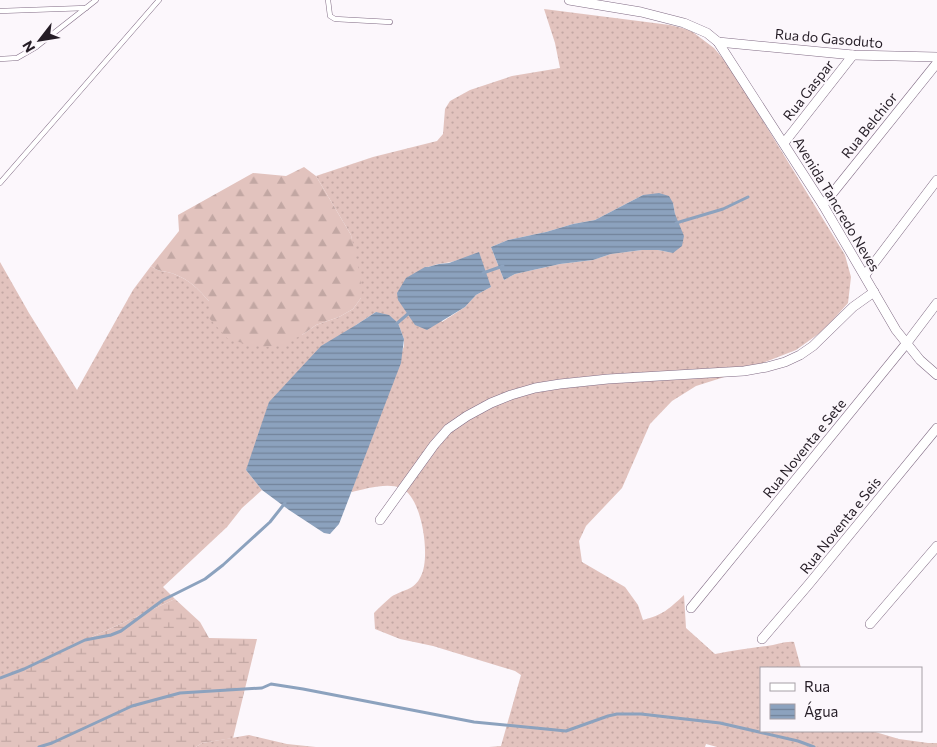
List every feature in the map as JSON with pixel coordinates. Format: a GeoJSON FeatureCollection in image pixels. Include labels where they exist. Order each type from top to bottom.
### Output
{"type":"FeatureCollection","features":[{"type":"Feature","properties":{"kind":"street"},"geometry":{"type":"LineString","coordinates":[[569,0],[641,12],[684,23],[699,28],[718,42]]}},
{"type":"Feature","properties":{"kind":"street","name":"Rua do Gasoduto"},"geometry":{"type":"LineString","coordinates":[[718,42],[853,55],[937,57]]}},
{"type":"Feature","properties":{"kind":"street","name":"Avenida Tancredo Neves"},"geometry":{"type":"LineString","coordinates":[[718,42],[823,205],[896,330],[920,360],[937,375]]}},
{"type":"Feature","properties":{"kind":"street","name":"Rua Gaspar"},"geometry":{"type":"LineString","coordinates":[[784,143],[853,55]]}},
{"type":"Feature","properties":{"kind":"street","name":"Rua Belchior"},"geometry":{"type":"LineString","coordinates":[[823,205],[937,63]]}},
{"type":"Feature","properties":{"kind":"street"},"geometry":{"type":"LineString","coordinates":[[864,276],[937,180]]}},
{"type":"Feature","properties":{"kind":"street"},"geometry":{"type":"LineString","coordinates":[[380,520],[434,445],[448,429],[491,403],[535,388],[560,384],[744,371],[785,362],[813,346],[852,306],[874,292]]}},
{"type":"Feature","properties":{"kind":"street","name":"Rua Noventa e Sete"},"geometry":{"type":"LineString","coordinates":[[691,608],[906,344],[937,303]]}},
{"type":"Feature","properties":{"kind":"street","name":"Rua Noventa e Seis"},"geometry":{"type":"LineString","coordinates":[[762,639],[937,428]]}},
{"type":"Feature","properties":{"kind":"street"},"geometry":{"type":"LineString","coordinates":[[870,624],[937,546]]}},
{"type":"Feature","properties":{"kind":"lane"},"geometry":{"type":"LineString","coordinates":[[0,59],[17,58],[36,47],[96,0]]}},
{"type":"Feature","properties":{"kind":"lane"},"geometry":{"type":"LineString","coordinates":[[0,183],[159,0]]}},
{"type":"Feature","properties":{"kind":"lane"},"geometry":{"type":"LineString","coordinates":[[328,0],[330,16],[335,20],[390,22]]}},
{"type":"Feature","properties":{"kind":"lane"},"geometry":{"type":"LineString","coordinates":[[0,10],[86,8]]}},
{"type":"Feature","properties":{"kind":"green space"},"geometry":{"type":"Polygon","coordinates":[[[544,9],[670,25],[690,30],[714,48],[730,67],[845,255],[851,277],[848,303],[824,330],[796,350],[737,373],[696,386],[672,401],[650,424],[622,488],[586,526],[579,541],[582,562],[625,587],[638,605],[643,620],[665,611],[684,595],[686,628],[715,654],[794,642],[801,667],[760,667],[760,732],[875,732],[899,739],[937,743],[937,747],[717,747],[706,744],[705,747],[489,747],[501,746],[521,675],[515,671],[433,646],[400,639],[375,629],[374,613],[395,594],[408,589],[418,581],[424,567],[425,555],[423,528],[414,502],[408,493],[395,486],[376,487],[351,492],[404,346],[404,339],[398,323],[376,312],[356,325],[246,470],[262,490],[242,508],[227,527],[163,587],[175,599],[0,679],[0,262],[77,390],[133,290],[151,266],[160,271],[180,276],[197,289],[209,301],[209,318],[302,335],[316,325],[339,317],[353,309],[361,298],[351,235],[316,176],[373,157],[437,141],[443,134],[445,109],[450,101],[470,90],[512,76],[560,68],[555,43],[544,9]],[[643,195],[595,220],[508,240],[491,247],[504,280],[515,274],[560,264],[593,260],[611,254],[642,250],[658,250],[673,253],[675,214],[673,203],[643,195]],[[460,259],[425,267],[442,322],[465,307],[476,295],[491,287],[460,259]]]}},
{"type":"Feature","properties":{"kind":"green space"},"geometry":{"type":"Polygon","coordinates":[[[304,167],[316,176],[351,235],[360,276],[361,298],[353,309],[339,317],[316,325],[302,335],[282,345],[264,347],[229,340],[209,318],[209,301],[197,289],[180,276],[160,271],[151,266],[179,231],[178,215],[253,173],[286,176],[304,167]]]}},
{"type":"Feature","properties":{"kind":"green space"},"geometry":{"type":"Polygon","coordinates":[[[175,599],[200,622],[209,638],[257,639],[233,738],[202,743],[196,747],[0,747],[0,679],[175,599]]]}},
{"type":"Feature","properties":{"kind":"green space"},"geometry":{"type":"Polygon","coordinates":[[[249,735],[287,744],[316,747],[196,747],[202,743],[249,735]]]}},
{"type":"Feature","properties":{"kind":"water"},"geometry":{"type":"Polygon","coordinates":[[[659,193],[669,196],[684,236],[682,246],[673,253],[658,250],[642,250],[611,254],[593,260],[560,264],[515,274],[504,280],[491,247],[508,240],[595,220],[643,195],[659,193]]]}},
{"type":"Feature","properties":{"kind":"water"},"geometry":{"type":"Polygon","coordinates":[[[479,252],[491,287],[476,295],[465,307],[427,330],[415,325],[398,300],[397,293],[406,278],[425,267],[449,263],[479,252]]]}},
{"type":"Feature","properties":{"kind":"water"},"geometry":{"type":"Polygon","coordinates":[[[376,312],[389,315],[398,323],[404,339],[401,363],[339,524],[330,534],[324,533],[262,490],[246,470],[269,402],[321,346],[376,312]]]}},
{"type":"Feature","properties":{"kind":"waterway"},"geometry":{"type":"LineString","coordinates":[[676,223],[723,209],[748,197]]}},
{"type":"Feature","properties":{"kind":"waterway"},"geometry":{"type":"LineString","coordinates":[[483,273],[503,266]]}},
{"type":"Feature","properties":{"kind":"waterway"},"geometry":{"type":"LineString","coordinates":[[395,325],[409,313]]}},
{"type":"Feature","properties":{"kind":"waterway"},"geometry":{"type":"LineString","coordinates":[[0,678],[24,669],[85,640],[121,631],[163,600],[205,579],[223,565],[270,522],[285,503]]}},
{"type":"Feature","properties":{"kind":"waterway"},"geometry":{"type":"LineString","coordinates":[[39,747],[52,743],[132,706],[180,693],[262,688],[271,684],[474,722],[566,731],[608,716],[641,714],[720,723],[798,741],[814,747]]}}]}
